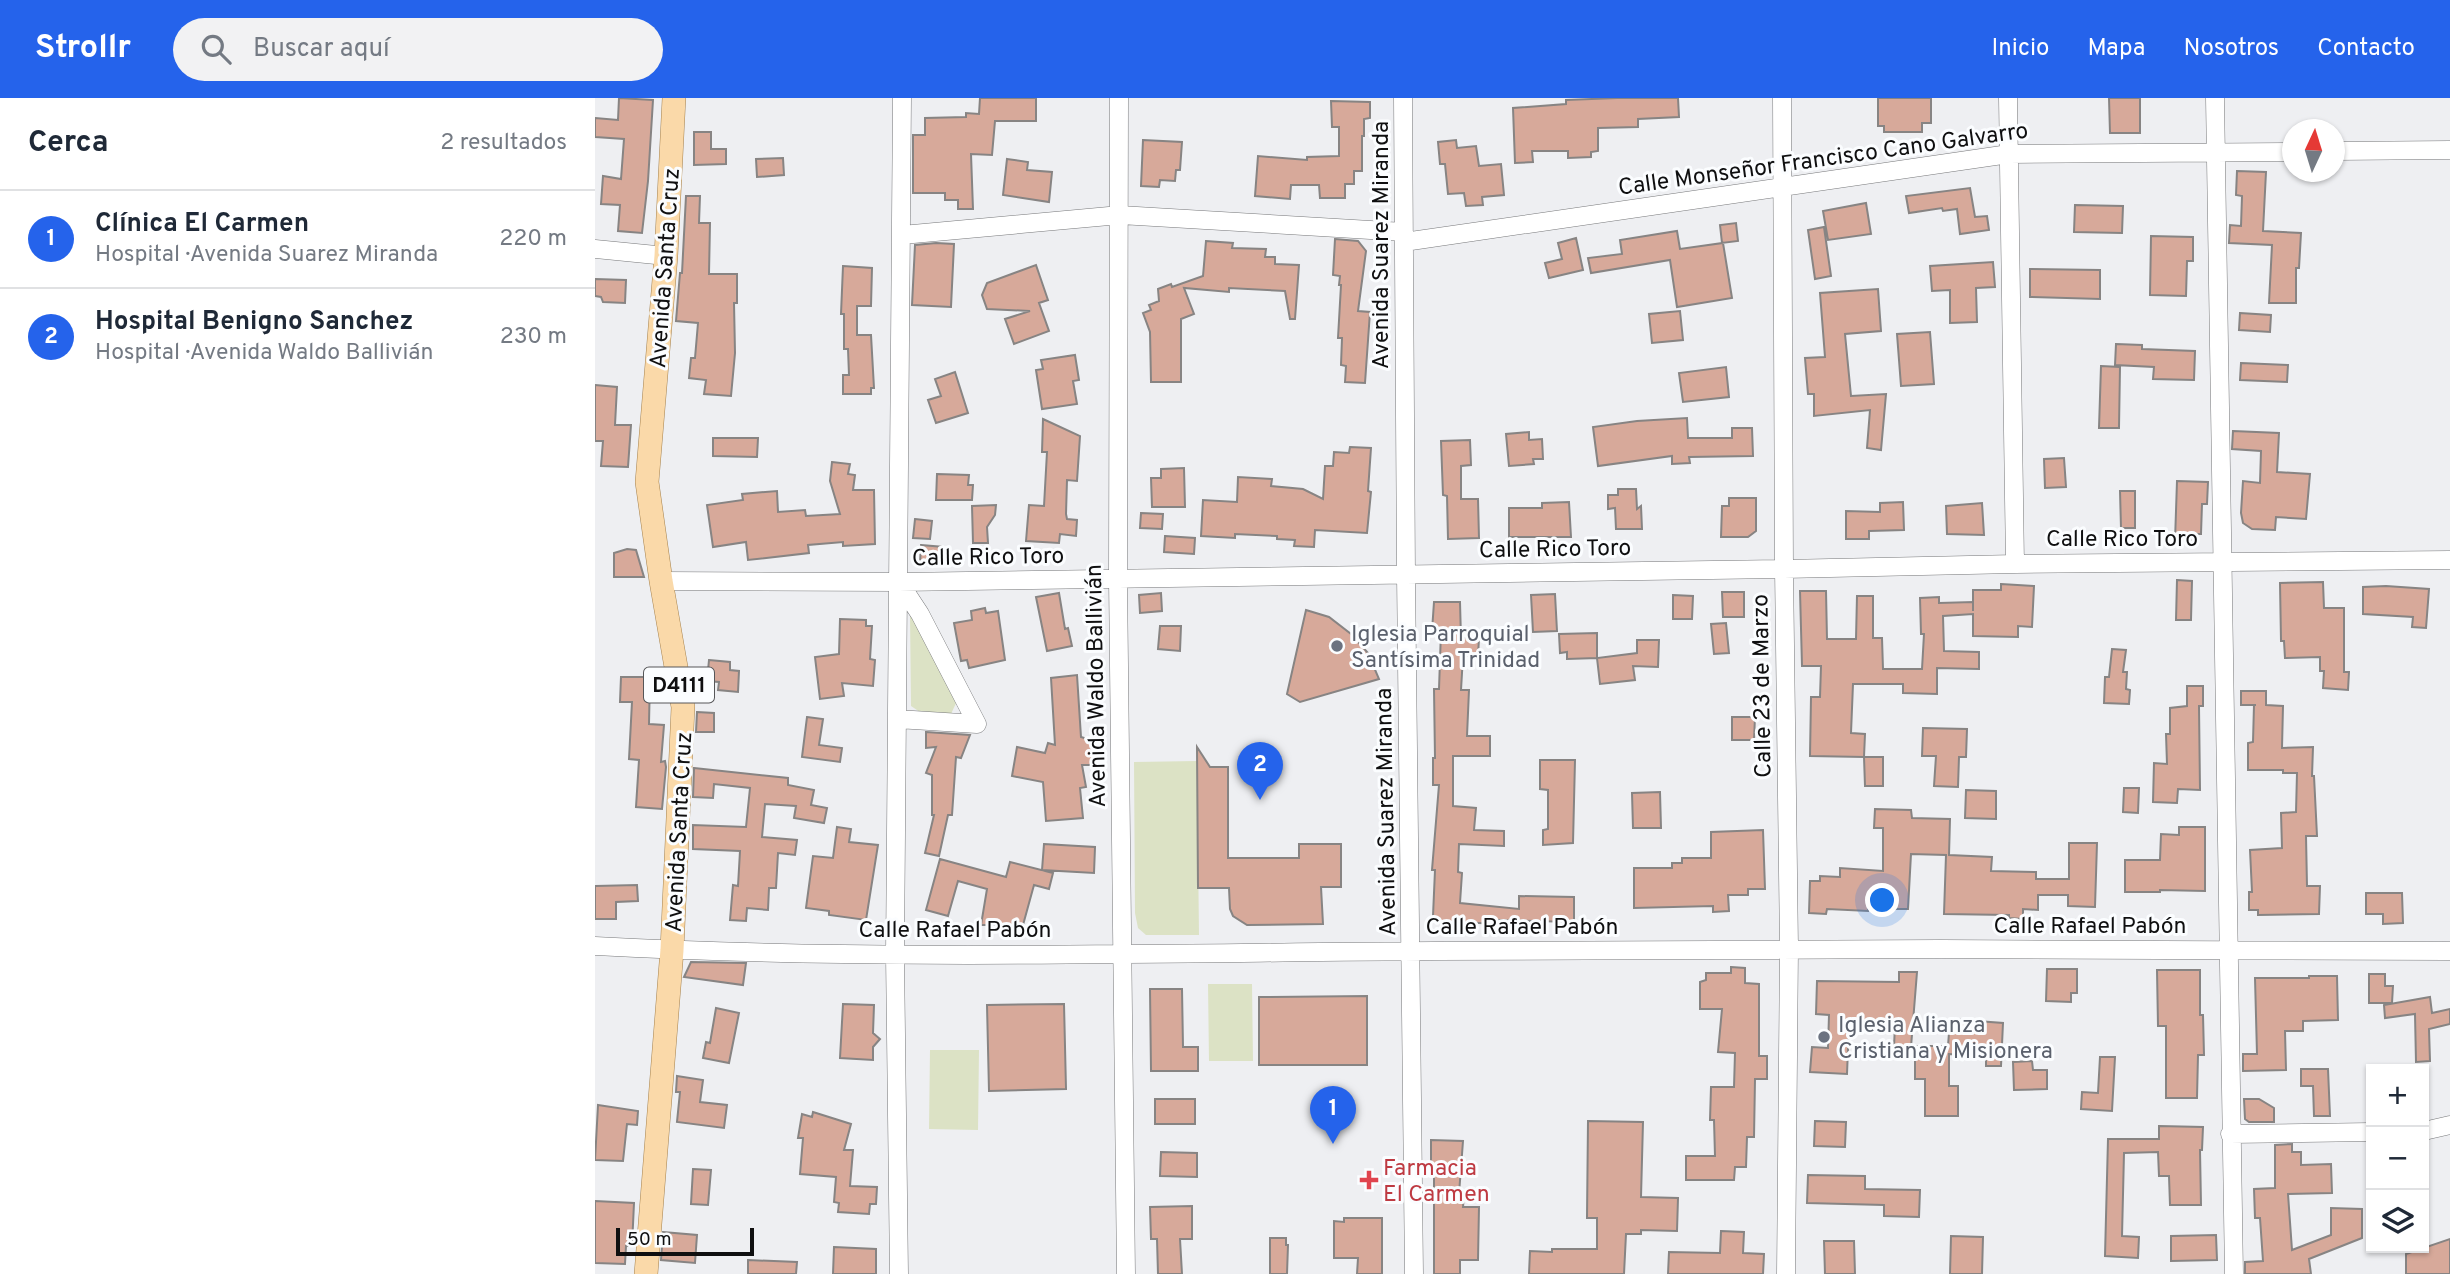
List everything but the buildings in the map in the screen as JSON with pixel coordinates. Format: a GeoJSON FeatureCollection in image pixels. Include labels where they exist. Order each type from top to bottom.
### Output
{"type":"FeatureCollection","features":[{"type":"Feature","properties":{"kind":"main road","name":"Avenida Santa Cruz"},"geometry":{"type":"LineString","coordinates":[[646,1274],[672,950],[683,707],[660,581],[647,482],[666,256],[674,98]]}},
{"type":"Feature","properties":{"kind":"street"},"geometry":{"type":"LineString","coordinates":[[899,1274],[895,955],[902,98]]}},
{"type":"Feature","properties":{"kind":"street","name":"Avenida Waldo Ballivián"},"geometry":{"type":"LineString","coordinates":[[1119,98],[1118,579],[1126,1274]]}},
{"type":"Feature","properties":{"kind":"street","name":"Avenida Suarez Miranda"},"geometry":{"type":"LineString","coordinates":[[1403,98],[1415,1274]]}},
{"type":"Feature","properties":{"kind":"street","name":"Calle 23 de Marzo"},"geometry":{"type":"LineString","coordinates":[[1782,98],[1789,948],[1786,1274]]}},
{"type":"Feature","properties":{"kind":"street"},"geometry":{"type":"LineString","coordinates":[[2008,98],[2015,564]]}},
{"type":"Feature","properties":{"kind":"street"},"geometry":{"type":"LineString","coordinates":[[2215,98],[2234,1274]]}},
{"type":"Feature","properties":{"kind":"street"},"geometry":{"type":"LineString","coordinates":[[2345,151],[2450,150]]}},
{"type":"Feature","properties":{"kind":"street","name":"Calle Monseñor Francisco Cano Galvarro"},"geometry":{"type":"LineString","coordinates":[[902,235],[1120,215],[1404,237],[2009,153],[2282,152]]}},
{"type":"Feature","properties":{"kind":"street"},"geometry":{"type":"LineString","coordinates":[[595,249],[666,256]]}},
{"type":"Feature","properties":{"kind":"street","name":"Calle Rico Toro"},"geometry":{"type":"LineString","coordinates":[[660,581],[899,582],[2015,564],[2450,560]]}},
{"type":"Feature","properties":{"kind":"street"},"geometry":{"type":"LineString","coordinates":[[897,719],[977,724],[920,614],[899,582]]}},
{"type":"Feature","properties":{"kind":"street","name":"Calle Rafael Pabón"},"geometry":{"type":"LineString","coordinates":[[595,946],[895,955],[1789,948],[2450,951]]}},
{"type":"Feature","properties":{"kind":"street"},"geometry":{"type":"LineString","coordinates":[[2429,1130],[2450,1125]]}},
{"type":"Feature","properties":{"kind":"street"},"geometry":{"type":"LineString","coordinates":[[2230,1134],[2366,1132]]}},
{"type":"Feature","properties":{"kind":"green space"},"geometry":{"type":"Polygon","coordinates":[[[910,614],[957,701],[951,714],[920,712],[911,706],[910,614]]]}},
{"type":"Feature","properties":{"kind":"green space"},"geometry":{"type":"Polygon","coordinates":[[[1197,761],[1199,935],[1146,935],[1138,928],[1135,913],[1134,762],[1197,761]]]}},
{"type":"Feature","properties":{"kind":"green space"},"geometry":{"type":"Polygon","coordinates":[[[1208,984],[1252,984],[1253,1061],[1209,1061],[1208,984]]]}},
{"type":"Feature","properties":{"kind":"green space"},"geometry":{"type":"Polygon","coordinates":[[[930,1050],[979,1050],[978,1130],[929,1129],[930,1050]]]}},
{"type":"Feature","properties":{"kind":"place","name":"Iglesia Parroquial Santísima Trinidad"},"geometry":{"type":"Point","coordinates":[1337,646]}},
{"type":"Feature","properties":{"kind":"place","name":"Hospital Benigno Sanchez"},"geometry":{"type":"Point","coordinates":[1260,800]}},
{"type":"Feature","properties":{"kind":"place","name":"Iglesia Alianza Cristiana y Misionera"},"geometry":{"type":"Point","coordinates":[1824,1037]}},
{"type":"Feature","properties":{"kind":"place","name":"Clínica El Carmen"},"geometry":{"type":"Point","coordinates":[1333,1144]}},
{"type":"Feature","properties":{"kind":"place","name":"Farmacia El Carmen"},"geometry":{"type":"Point","coordinates":[1369,1180]}}]}
